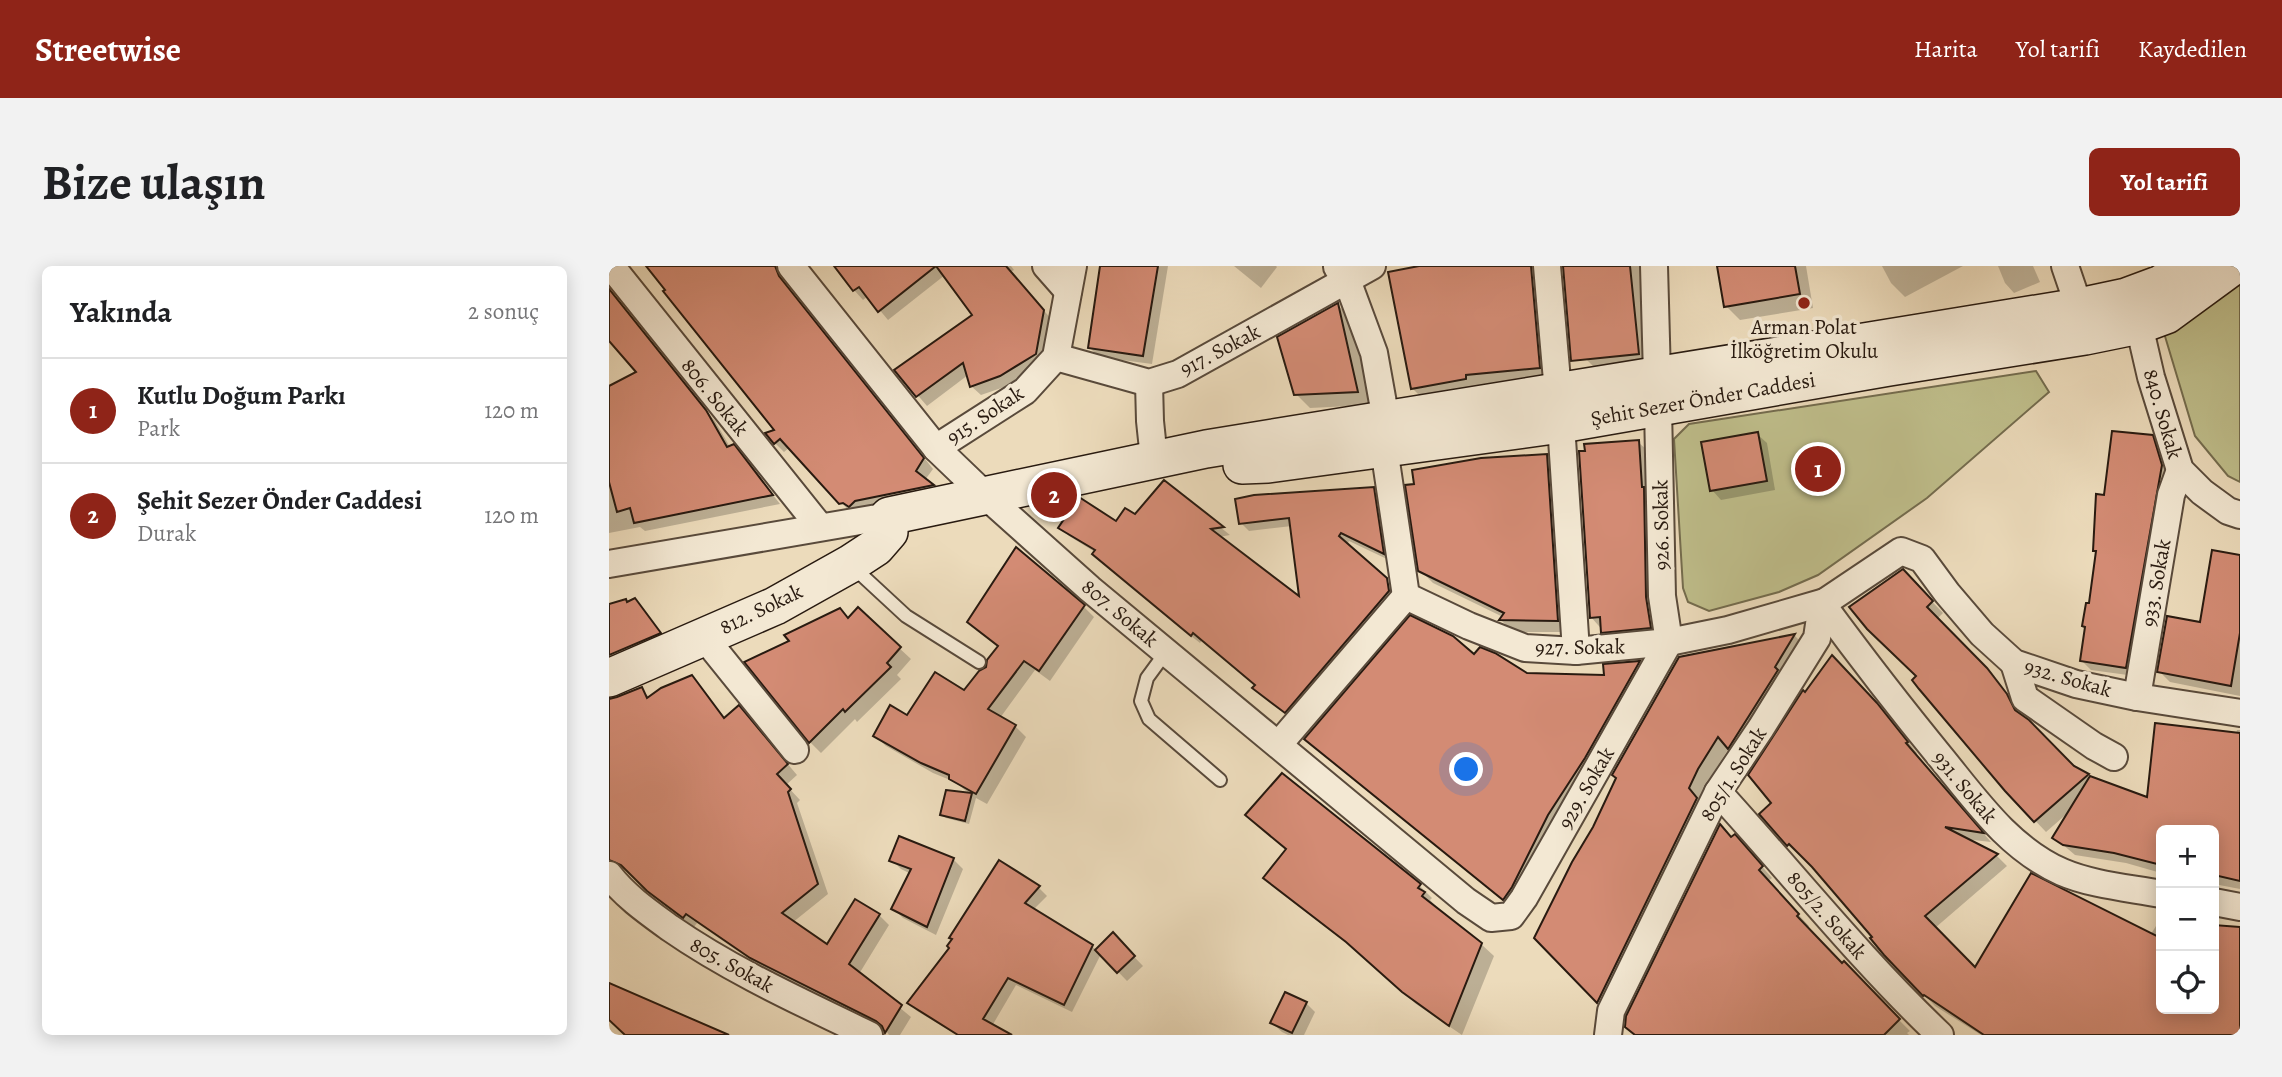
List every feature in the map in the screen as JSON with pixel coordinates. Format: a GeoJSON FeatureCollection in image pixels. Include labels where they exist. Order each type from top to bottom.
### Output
{"type":"FeatureCollection","features":[{"type":"Feature","properties":{"kind":"street","name":"806. Sokak"},"geometry":{"type":"LineString","coordinates":[[611,266],[820,527]]}},
{"type":"Feature","properties":{"kind":"street","name":"807. Sokak"},"geometry":{"type":"LineString","coordinates":[[791,266],[936,448],[986,496],[1090,589],[1466,901],[1491,918]]}},
{"type":"Feature","properties":{"kind":"street"},"geometry":{"type":"LineString","coordinates":[[1046,266],[1071,278],[1056,357],[1149,383],[1154,459]]}},
{"type":"Feature","properties":{"kind":"street","name":"917. Sokak"},"geometry":{"type":"LineString","coordinates":[[1149,383],[1178,374],[1342,273],[1372,266]]}},
{"type":"Feature","properties":{"kind":"street"},"geometry":{"type":"LineString","coordinates":[[1547,266],[1560,408],[1576,652]]}},
{"type":"Feature","properties":{"kind":"street","name":"926. Sokak"},"geometry":{"type":"LineString","coordinates":[[1654,266],[1663,596],[1668,642]]}},
{"type":"Feature","properties":{"kind":"street"},"geometry":{"type":"LineString","coordinates":[[2065,266],[2083,321]]}},
{"type":"Feature","properties":{"kind":"street","name":"Şehit Sezer Önder Caddesi"},"geometry":{"type":"LineString","coordinates":[[2083,321],[2126,297],[2161,284],[2189,266]]}},
{"type":"Feature","properties":{"kind":"street","name":"Şehit Sezer Önder Caddesi"},"geometry":{"type":"LineString","coordinates":[[609,564],[890,516],[1154,459],[1385,434],[1560,408],[2083,321],[2139,325],[2166,315],[2233,266]]}},
{"type":"Feature","properties":{"kind":"street"},"geometry":{"type":"LineString","coordinates":[[1279,744],[1406,596],[1374,353],[1342,273]]}},
{"type":"Feature","properties":{"kind":"street","name":"840. Sokak"},"geometry":{"type":"LineString","coordinates":[[2139,325],[2151,377],[2180,470],[2202,492],[2228,511],[2240,515]]}},
{"type":"Feature","properties":{"kind":"street","name":"915. Sokak"},"geometry":{"type":"LineString","coordinates":[[936,448],[1025,391],[1056,357]]}},
{"type":"Feature","properties":{"kind":"street","name":"933. Sokak"},"geometry":{"type":"LineString","coordinates":[[2137,697],[2171,495],[2180,470]]}},
{"type":"Feature","properties":{"kind":"street","name":"812. Sokak"},"geometry":{"type":"LineString","coordinates":[[609,678],[775,606],[850,564],[876,547],[889,532],[890,516]]}},
{"type":"Feature","properties":{"kind":"street","name":"932. Sokak"},"geometry":{"type":"LineString","coordinates":[[1823,603],[1901,551],[1922,559],[1982,634],[2014,663],[2076,684],[2137,697],[2240,713]]}},
{"type":"Feature","properties":{"kind":"street","name":"927. Sokak"},"geometry":{"type":"LineString","coordinates":[[1406,596],[1469,626],[1525,648],[1576,652],[1668,642],[1728,630],[1823,603]]}},
{"type":"Feature","properties":{"kind":"street","name":"805/1. Sokak"},"geometry":{"type":"LineString","coordinates":[[1608,1035],[1611,1011],[1717,792],[1804,663],[1817,638],[1823,603]]}},
{"type":"Feature","properties":{"kind":"street","name":"931. Sokak"},"geometry":{"type":"LineString","coordinates":[[1823,603],[1899,708],[1998,827],[2028,852],[2063,872],[2112,886],[2156,893]]}},
{"type":"Feature","properties":{"kind":"street"},"geometry":{"type":"LineString","coordinates":[[704,637],[795,750]]}},
{"type":"Feature","properties":{"kind":"street","name":"929. Sokak"},"geometry":{"type":"LineString","coordinates":[[1491,918],[1511,916],[1524,898],[1668,642]]}},
{"type":"Feature","properties":{"kind":"street"},"geometry":{"type":"LineString","coordinates":[[2014,663],[2025,698],[2114,757]]}},
{"type":"Feature","properties":{"kind":"street","name":"805/2. Sokak"},"geometry":{"type":"LineString","coordinates":[[1717,792],[1871,966],[1940,1035]]}},
{"type":"Feature","properties":{"kind":"street","name":"805. Sokak"},"geometry":{"type":"LineString","coordinates":[[609,875],[644,910],[694,945],[750,977],[869,1035]]}},
{"type":"Feature","properties":{"kind":"street"},"geometry":{"type":"LineString","coordinates":[[2219,903],[2240,907]]}},
{"type":"Feature","properties":{"kind":"lane"},"geometry":{"type":"LineString","coordinates":[[850,564],[906,616],[979,662]]}},
{"type":"Feature","properties":{"kind":"lane"},"geometry":{"type":"LineString","coordinates":[[1166,652],[1147,678],[1141,701],[1149,719],[1220,780]]}},
{"type":"Feature","properties":{"kind":"shaded area"},"geometry":{"type":"Polygon","coordinates":[[[2240,277],[2240,482],[2228,476],[2195,436],[2164,333],[2240,277]]]}},
{"type":"Feature","properties":{"kind":"shaded area"},"geometry":{"type":"Polygon","coordinates":[[[2036,371],[2049,392],[1927,498],[1818,575],[1779,592],[1709,611],[1688,602],[1683,588],[1674,439],[1689,424],[2036,371]]]}},
{"type":"Feature","properties":{"kind":"building"},"geometry":{"type":"Polygon","coordinates":[[[646,266],[775,266],[779,276],[924,458],[916,471],[934,485],[855,501],[849,507],[843,503],[839,504],[780,439],[774,444],[765,433],[774,430],[646,266]]]}},
{"type":"Feature","properties":{"kind":"building"},"geometry":{"type":"Polygon","coordinates":[[[834,266],[936,266],[878,312],[859,287],[853,291],[834,266]]]}},
{"type":"Feature","properties":{"kind":"building"},"geometry":{"type":"Polygon","coordinates":[[[936,266],[1006,266],[1044,310],[1036,354],[1000,376],[970,387],[963,363],[916,397],[894,370],[972,315],[936,266]]]}},
{"type":"Feature","properties":{"kind":"building"},"geometry":{"type":"Polygon","coordinates":[[[1100,266],[1158,266],[1143,356],[1088,348],[1100,266]]]}},
{"type":"Feature","properties":{"kind":"building"},"geometry":{"type":"Polygon","coordinates":[[[1419,266],[1531,266],[1540,368],[1466,375],[1466,379],[1411,389],[1388,272],[1419,266]]]}},
{"type":"Feature","properties":{"kind":"building"},"geometry":{"type":"Polygon","coordinates":[[[1563,266],[1630,266],[1639,354],[1571,361],[1563,266]]]}},
{"type":"Feature","properties":{"kind":"building"},"geometry":{"type":"Polygon","coordinates":[[[1717,266],[1795,266],[1800,294],[1724,307],[1717,266]]]}},
{"type":"Feature","properties":{"kind":"building"},"geometry":{"type":"Polygon","coordinates":[[[609,289],[706,410],[727,447],[734,444],[773,495],[634,523],[630,508],[617,512],[609,482],[609,386],[636,372],[609,341],[609,289]]]}},
{"type":"Feature","properties":{"kind":"building"},"geometry":{"type":"Polygon","coordinates":[[[1338,303],[1358,392],[1294,395],[1277,337],[1338,303]]]}},
{"type":"Feature","properties":{"kind":"building"},"geometry":{"type":"Polygon","coordinates":[[[2112,431],[2153,435],[2162,465],[2126,668],[2080,661],[2085,627],[2082,626],[2086,603],[2089,603],[2096,551],[2093,551],[2096,494],[2104,495],[2112,431]]]}},
{"type":"Feature","properties":{"kind":"building"},"geometry":{"type":"Polygon","coordinates":[[[1758,432],[1767,481],[1710,491],[1701,442],[1758,432]]]}},
{"type":"Feature","properties":{"kind":"building"},"geometry":{"type":"Polygon","coordinates":[[[1639,440],[1644,487],[1646,597],[1651,628],[1601,633],[1600,617],[1590,618],[1579,451],[1585,451],[1584,444],[1639,440]]]}},
{"type":"Feature","properties":{"kind":"building"},"geometry":{"type":"Polygon","coordinates":[[[1547,454],[1558,621],[1499,620],[1504,613],[1418,571],[1405,485],[1414,484],[1412,470],[1481,458],[1547,454]]]}},
{"type":"Feature","properties":{"kind":"building"},"geometry":{"type":"Polygon","coordinates":[[[1164,480],[1224,527],[1211,529],[1299,596],[1289,518],[1239,524],[1235,499],[1254,495],[1374,487],[1384,554],[1341,533],[1339,536],[1387,578],[1389,591],[1285,713],[1252,688],[1255,685],[1193,633],[1191,636],[1092,554],[1095,550],[1058,528],[1079,497],[1116,521],[1125,508],[1135,514],[1164,480]]]}},
{"type":"Feature","properties":{"kind":"building"},"geometry":{"type":"Polygon","coordinates":[[[1016,547],[1085,605],[1039,671],[1024,661],[988,709],[1016,725],[976,794],[949,779],[949,775],[921,763],[873,736],[890,705],[907,715],[935,672],[964,690],[979,671],[986,667],[987,660],[998,646],[967,622],[1016,547]]]}},
{"type":"Feature","properties":{"kind":"building"},"geometry":{"type":"Polygon","coordinates":[[[2212,550],[2240,555],[2240,633],[2231,686],[2157,672],[2167,616],[2200,622],[2212,550]]]}},
{"type":"Feature","properties":{"kind":"building"},"geometry":{"type":"Polygon","coordinates":[[[1903,569],[1933,601],[1927,607],[1987,668],[2007,694],[2015,710],[2029,720],[2074,766],[2089,774],[2034,822],[1919,689],[1912,680],[1916,676],[1867,629],[1849,607],[1903,569]]]}},
{"type":"Feature","properties":{"kind":"building"},"geometry":{"type":"Polygon","coordinates":[[[635,598],[661,633],[609,655],[609,604],[635,598]]]}},
{"type":"Feature","properties":{"kind":"building"},"geometry":{"type":"Polygon","coordinates":[[[858,607],[901,647],[887,663],[891,667],[809,743],[744,662],[789,641],[784,635],[840,608],[848,618],[858,607]]]}},
{"type":"Feature","properties":{"kind":"building"},"geometry":{"type":"Polygon","coordinates":[[[1410,615],[1453,636],[1474,654],[1480,647],[1527,673],[1604,675],[1603,664],[1640,661],[1585,758],[1548,815],[1503,900],[1304,739],[1410,615]]]}},
{"type":"Feature","properties":{"kind":"building"},"geometry":{"type":"Polygon","coordinates":[[[1795,634],[1775,667],[1778,670],[1728,749],[1718,737],[1698,769],[1689,788],[1697,798],[1597,1003],[1534,938],[1572,862],[1593,827],[1616,778],[1612,775],[1679,657],[1795,634]]]}},
{"type":"Feature","properties":{"kind":"building"},"geometry":{"type":"Polygon","coordinates":[[[1832,655],[1877,703],[1908,742],[1906,743],[1984,833],[1945,827],[1998,854],[1925,916],[1975,967],[2031,873],[2156,936],[2156,1014],[2219,1014],[2219,925],[2240,927],[2240,1035],[1984,1035],[1923,996],[1884,955],[1870,938],[1872,937],[1812,867],[1789,844],[1787,846],[1759,814],[1771,803],[1748,775],[1803,690],[1805,692],[1832,655]]]}},
{"type":"Feature","properties":{"kind":"building"},"geometry":{"type":"Polygon","coordinates":[[[692,675],[724,718],[739,705],[788,764],[777,774],[791,789],[788,792],[818,884],[782,913],[827,944],[855,899],[880,914],[849,964],[902,1005],[885,1033],[876,1021],[750,958],[686,914],[683,918],[647,891],[621,865],[609,860],[609,699],[642,687],[647,698],[661,688],[692,675]]]}},
{"type":"Feature","properties":{"kind":"building"},"geometry":{"type":"Polygon","coordinates":[[[2155,723],[2240,733],[2240,881],[2219,876],[2219,825],[2156,825],[2156,864],[2114,853],[2063,845],[2052,838],[2090,776],[2147,797],[2155,723]]]}},
{"type":"Feature","properties":{"kind":"building"},"geometry":{"type":"Polygon","coordinates":[[[1282,773],[1421,884],[1418,888],[1425,892],[1422,896],[1482,943],[1449,1026],[1402,992],[1346,942],[1263,878],[1286,849],[1245,815],[1282,773]]]}},
{"type":"Feature","properties":{"kind":"building"},"geometry":{"type":"Polygon","coordinates":[[[946,790],[972,793],[965,821],[940,815],[946,790]]]}},
{"type":"Feature","properties":{"kind":"building"},"geometry":{"type":"Polygon","coordinates":[[[1720,824],[1731,837],[1735,834],[1763,866],[1759,870],[1799,914],[1797,916],[1900,1019],[1884,1035],[1635,1035],[1625,1027],[1626,1016],[1720,824]]]}},
{"type":"Feature","properties":{"kind":"building"},"geometry":{"type":"Polygon","coordinates":[[[899,836],[954,858],[927,927],[891,909],[911,869],[889,861],[899,836]]]}},
{"type":"Feature","properties":{"kind":"building"},"geometry":{"type":"Polygon","coordinates":[[[999,860],[1040,886],[1025,903],[1093,945],[1064,1005],[1008,978],[983,1019],[1012,1035],[958,1035],[907,1003],[949,948],[947,946],[952,939],[949,938],[999,860]]]}},
{"type":"Feature","properties":{"kind":"building"},"geometry":{"type":"Polygon","coordinates":[[[1113,932],[1135,956],[1117,973],[1095,950],[1113,932]]]}},
{"type":"Feature","properties":{"kind":"building"},"geometry":{"type":"Polygon","coordinates":[[[609,983],[729,1035],[625,1035],[609,1020],[609,983]]]}},
{"type":"Feature","properties":{"kind":"building"},"geometry":{"type":"Polygon","coordinates":[[[1285,992],[1307,1002],[1292,1033],[1270,1023],[1285,992]]]}},
{"type":"Feature","properties":{"kind":"place","name":"Arman Polat İlköğretim Okulu"},"geometry":{"type":"Point","coordinates":[1804,303]}},
{"type":"Feature","properties":{"kind":"place","name":"Kutlu Doğum Parkı"},"geometry":{"type":"Point","coordinates":[1818,469]}},
{"type":"Feature","properties":{"kind":"place","name":"Şehit Sezer Önder Caddesi"},"geometry":{"type":"Point","coordinates":[1054,495]}}]}
